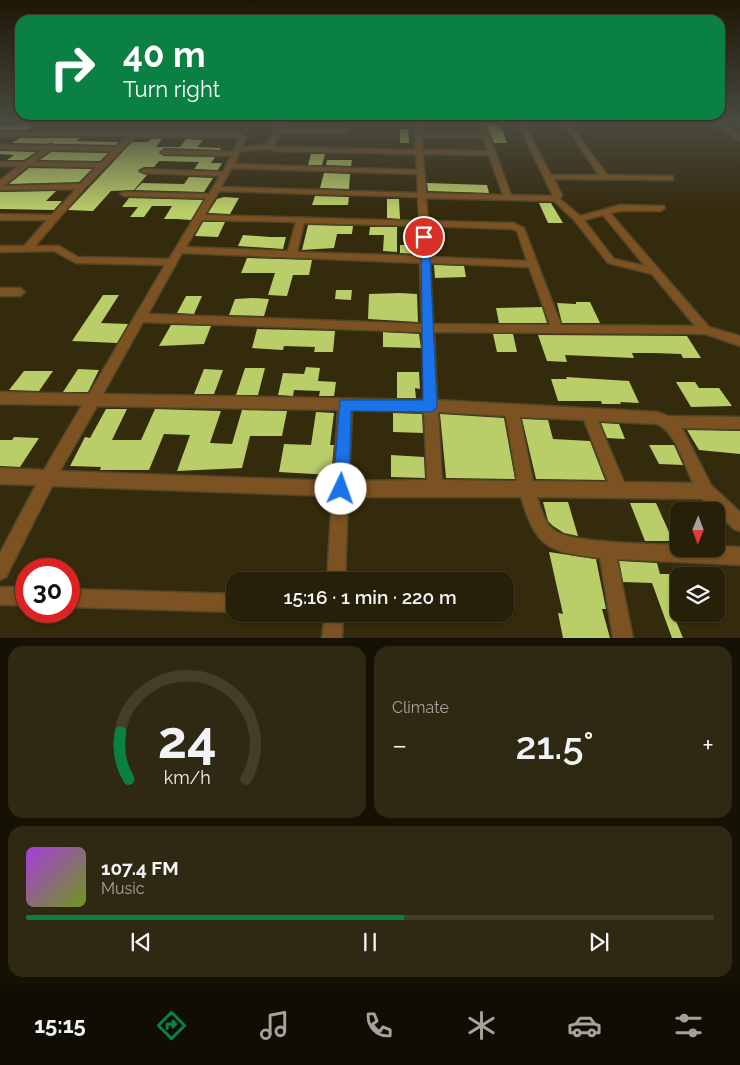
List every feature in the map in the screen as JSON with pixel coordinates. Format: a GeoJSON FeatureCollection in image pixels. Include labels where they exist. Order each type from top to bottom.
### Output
{"type":"FeatureCollection","features":[{"type":"Feature","properties":{"kind":"street"},"geometry":{"type":"LineString","coordinates":[[0,186],[44,152]]}},
{"type":"Feature","properties":{"kind":"street"},"geometry":{"type":"LineString","coordinates":[[27,249],[82,186],[115,152]]}},
{"type":"Feature","properties":{"kind":"street"},"geometry":{"type":"LineString","coordinates":[[164,152],[181,152]]}},
{"type":"Feature","properties":{"kind":"street"},"geometry":{"type":"LineString","coordinates":[[0,571],[47,479],[172,262],[228,170],[237,152]]}},
{"type":"Feature","properties":{"kind":"street"},"geometry":{"type":"LineString","coordinates":[[412,152],[491,153],[508,198]]}},
{"type":"Feature","properties":{"kind":"street"},"geometry":{"type":"LineString","coordinates":[[420,152],[420,195],[426,258],[434,488]]}},
{"type":"Feature","properties":{"kind":"street"},"geometry":{"type":"LineString","coordinates":[[536,152],[558,195],[556,199]]}},
{"type":"Feature","properties":{"kind":"street"},"geometry":{"type":"LineString","coordinates":[[587,152],[604,177]]}},
{"type":"Feature","properties":{"kind":"street"},"geometry":{"type":"LineString","coordinates":[[0,164],[102,165]]}},
{"type":"Feature","properties":{"kind":"street"},"geometry":{"type":"LineString","coordinates":[[144,171],[420,172]]}},
{"type":"Feature","properties":{"kind":"street"},"geometry":{"type":"LineString","coordinates":[[550,177],[670,178]]}},
{"type":"Feature","properties":{"kind":"street"},"geometry":{"type":"LineString","coordinates":[[0,186],[82,186]]}},
{"type":"Feature","properties":{"kind":"street"},"geometry":{"type":"LineString","coordinates":[[124,194],[420,195],[556,199],[578,219],[612,261],[654,271]]}},
{"type":"Feature","properties":{"kind":"street"},"geometry":{"type":"LineString","coordinates":[[578,219],[604,211],[628,207],[661,208]]}},
{"type":"Feature","properties":{"kind":"street"},"geometry":{"type":"LineString","coordinates":[[604,211],[705,330]]}},
{"type":"Feature","properties":{"kind":"street"},"geometry":{"type":"LineString","coordinates":[[0,217],[53,218]]}},
{"type":"Feature","properties":{"kind":"street"},"geometry":{"type":"LineString","coordinates":[[200,217],[424,222],[517,227],[521,230],[557,330]]}},
{"type":"Feature","properties":{"kind":"street"},"geometry":{"type":"LineString","coordinates":[[292,253],[301,219]]}},
{"type":"Feature","properties":{"kind":"street"},"geometry":{"type":"LineString","coordinates":[[0,249],[56,248],[76,260],[172,262]]}},
{"type":"Feature","properties":{"kind":"street"},"geometry":{"type":"LineString","coordinates":[[180,250],[426,258],[533,264]]}},
{"type":"Feature","properties":{"kind":"street"},"geometry":{"type":"LineString","coordinates":[[0,292],[20,292]]}},
{"type":"Feature","properties":{"kind":"street"},"geometry":{"type":"LineString","coordinates":[[140,318],[427,328],[705,330],[740,341]]}},
{"type":"Feature","properties":{"kind":"street"},"geometry":{"type":"LineString","coordinates":[[0,398],[93,398],[203,403],[430,406],[657,418],[668,422],[740,423]]}},
{"type":"Feature","properties":{"kind":"street"},"geometry":{"type":"LineString","coordinates":[[336,572],[345,405]]}},
{"type":"Feature","properties":{"kind":"street"},"geometry":{"type":"LineString","coordinates":[[512,409],[527,489],[536,520],[547,536],[561,543],[607,550],[740,556]]}},
{"type":"Feature","properties":{"kind":"street"},"geometry":{"type":"LineString","coordinates":[[588,414],[619,490]]}},
{"type":"Feature","properties":{"kind":"street"},"geometry":{"type":"LineString","coordinates":[[668,422],[675,430],[705,491],[740,523]]}},
{"type":"Feature","properties":{"kind":"street"},"geometry":{"type":"LineString","coordinates":[[0,476],[341,489],[434,488],[705,491]]}},
{"type":"Feature","properties":{"kind":"street"},"geometry":{"type":"LineString","coordinates":[[607,550],[622,638]]}},
{"type":"Feature","properties":{"kind":"street"},"geometry":{"type":"LineString","coordinates":[[0,596],[15,596]]}},
{"type":"Feature","properties":{"kind":"street"},"geometry":{"type":"LineString","coordinates":[[80,598],[226,603]]}},
{"type":"Feature","properties":{"kind":"street"},"geometry":{"type":"LineString","coordinates":[[332,638],[333,622]]}},
{"type":"Feature","properties":{"kind":"building"},"geometry":{"type":"Polygon","coordinates":[[[0,152],[36,152],[24,160],[7,160],[14,155],[0,154],[0,152]]]}},
{"type":"Feature","properties":{"kind":"building"},"geometry":{"type":"Polygon","coordinates":[[[51,152],[108,153],[100,161],[40,160],[51,152]]]}},
{"type":"Feature","properties":{"kind":"building"},"geometry":{"type":"Polygon","coordinates":[[[123,152],[160,152],[159,153],[164,156],[215,157],[211,163],[222,163],[218,170],[194,169],[199,162],[159,161],[154,167],[144,167],[138,170],[147,175],[134,190],[111,191],[93,211],[68,210],[123,152]]]}},
{"type":"Feature","properties":{"kind":"building"},"geometry":{"type":"Polygon","coordinates":[[[311,154],[325,154],[322,165],[308,165],[311,154]]]}},
{"type":"Feature","properties":{"kind":"building"},"geometry":{"type":"Polygon","coordinates":[[[327,160],[352,160],[351,166],[326,165],[327,160]]]}},
{"type":"Feature","properties":{"kind":"building"},"geometry":{"type":"Polygon","coordinates":[[[29,168],[92,169],[79,182],[9,184],[29,168]]]}},
{"type":"Feature","properties":{"kind":"building"},"geometry":{"type":"Polygon","coordinates":[[[324,173],[350,174],[349,189],[320,188],[324,173]]]}},
{"type":"Feature","properties":{"kind":"building"},"geometry":{"type":"Polygon","coordinates":[[[189,177],[213,178],[204,192],[135,190],[142,183],[184,184],[189,177]]]}},
{"type":"Feature","properties":{"kind":"building"},"geometry":{"type":"Polygon","coordinates":[[[427,183],[487,185],[489,193],[428,191],[427,183]]]}},
{"type":"Feature","properties":{"kind":"building"},"geometry":{"type":"Polygon","coordinates":[[[56,191],[46,201],[62,201],[54,210],[0,209],[0,192],[56,191]]]}},
{"type":"Feature","properties":{"kind":"building"},"geometry":{"type":"Polygon","coordinates":[[[315,196],[349,197],[348,205],[312,205],[315,196]]]}},
{"type":"Feature","properties":{"kind":"building"},"geometry":{"type":"Polygon","coordinates":[[[224,197],[239,198],[230,214],[208,213],[217,199],[224,197]]]}},
{"type":"Feature","properties":{"kind":"building"},"geometry":{"type":"Polygon","coordinates":[[[129,198],[203,200],[191,220],[164,219],[172,206],[152,206],[144,217],[130,217],[138,207],[122,207],[129,198]]]}},
{"type":"Feature","properties":{"kind":"building"},"geometry":{"type":"Polygon","coordinates":[[[387,199],[399,199],[400,219],[387,218],[387,199]]]}},
{"type":"Feature","properties":{"kind":"building"},"geometry":{"type":"Polygon","coordinates":[[[539,203],[551,203],[563,223],[548,223],[539,203]]]}},
{"type":"Feature","properties":{"kind":"building"},"geometry":{"type":"Polygon","coordinates":[[[203,222],[225,222],[218,237],[195,236],[203,222]]]}},
{"type":"Feature","properties":{"kind":"building"},"geometry":{"type":"Polygon","coordinates":[[[308,225],[353,226],[352,234],[337,234],[334,248],[302,250],[308,225]]]}},
{"type":"Feature","properties":{"kind":"building"},"geometry":{"type":"Polygon","coordinates":[[[370,227],[397,227],[397,252],[383,251],[384,235],[369,235],[370,227]]]}},
{"type":"Feature","properties":{"kind":"building"},"geometry":{"type":"Polygon","coordinates":[[[243,235],[286,237],[283,249],[238,246],[243,235]]]}},
{"type":"Feature","properties":{"kind":"building"},"geometry":{"type":"Polygon","coordinates":[[[400,245],[418,245],[418,254],[400,253],[400,245]]]}},
{"type":"Feature","properties":{"kind":"building"},"geometry":{"type":"Polygon","coordinates":[[[247,258],[312,260],[309,275],[293,275],[287,296],[268,295],[275,273],[241,273],[247,258]]]}},
{"type":"Feature","properties":{"kind":"building"},"geometry":{"type":"Polygon","coordinates":[[[434,265],[464,266],[466,277],[435,278],[434,265]]]}},
{"type":"Feature","properties":{"kind":"building"},"geometry":{"type":"Polygon","coordinates":[[[336,290],[352,290],[351,300],[335,299],[336,290]]]}},
{"type":"Feature","properties":{"kind":"building"},"geometry":{"type":"Polygon","coordinates":[[[369,294],[417,294],[418,322],[368,319],[369,294]]]}},
{"type":"Feature","properties":{"kind":"building"},"geometry":{"type":"Polygon","coordinates":[[[103,295],[119,295],[101,323],[128,324],[117,343],[72,341],[103,295]]]}},
{"type":"Feature","properties":{"kind":"building"},"geometry":{"type":"Polygon","coordinates":[[[186,296],[202,296],[194,314],[177,313],[186,296]]]}},
{"type":"Feature","properties":{"kind":"building"},"geometry":{"type":"Polygon","coordinates":[[[235,299],[269,299],[264,316],[229,315],[235,299]]]}},
{"type":"Feature","properties":{"kind":"building"},"geometry":{"type":"Polygon","coordinates":[[[576,302],[590,302],[600,323],[562,323],[557,303],[576,304],[576,302]]]}},
{"type":"Feature","properties":{"kind":"building"},"geometry":{"type":"Polygon","coordinates":[[[542,307],[547,323],[499,323],[496,308],[542,307]]]}},
{"type":"Feature","properties":{"kind":"building"},"geometry":{"type":"Polygon","coordinates":[[[171,325],[211,326],[204,344],[159,346],[171,325]]]}},
{"type":"Feature","properties":{"kind":"building"},"geometry":{"type":"Polygon","coordinates":[[[257,329],[335,331],[333,352],[314,352],[315,347],[284,346],[283,350],[252,348],[257,329]]]}},
{"type":"Feature","properties":{"kind":"building"},"geometry":{"type":"Polygon","coordinates":[[[383,332],[419,334],[421,348],[383,347],[383,332]]]}},
{"type":"Feature","properties":{"kind":"building"},"geometry":{"type":"Polygon","coordinates":[[[493,334],[513,334],[517,352],[497,352],[493,334]]]}},
{"type":"Feature","properties":{"kind":"building"},"geometry":{"type":"Polygon","coordinates":[[[538,335],[687,336],[701,358],[683,358],[681,354],[632,353],[634,358],[565,355],[567,362],[547,361],[538,335]]]}},
{"type":"Feature","properties":{"kind":"building"},"geometry":{"type":"Polygon","coordinates":[[[306,367],[320,368],[318,381],[336,382],[334,396],[319,396],[320,391],[294,390],[293,396],[278,395],[283,373],[304,374],[306,367]]]}},
{"type":"Feature","properties":{"kind":"building"},"geometry":{"type":"Polygon","coordinates":[[[245,368],[265,368],[258,395],[236,395],[245,368]]]}},
{"type":"Feature","properties":{"kind":"building"},"geometry":{"type":"Polygon","coordinates":[[[78,369],[99,370],[88,392],[63,392],[78,369]]]}},
{"type":"Feature","properties":{"kind":"building"},"geometry":{"type":"Polygon","coordinates":[[[204,369],[223,370],[214,394],[194,394],[204,369]]]}},
{"type":"Feature","properties":{"kind":"building"},"geometry":{"type":"Polygon","coordinates":[[[24,371],[53,371],[39,391],[9,390],[24,371]]]}},
{"type":"Feature","properties":{"kind":"building"},"geometry":{"type":"Polygon","coordinates":[[[397,372],[419,372],[420,389],[415,388],[416,398],[397,398],[397,372]]]}},
{"type":"Feature","properties":{"kind":"building"},"geometry":{"type":"Polygon","coordinates":[[[566,377],[629,381],[639,403],[620,402],[621,404],[602,404],[601,401],[558,401],[551,379],[567,379],[566,377]]]}},
{"type":"Feature","properties":{"kind":"building"},"geometry":{"type":"Polygon","coordinates":[[[676,382],[695,382],[699,388],[719,388],[732,406],[691,407],[676,382]]]}},
{"type":"Feature","properties":{"kind":"building"},"geometry":{"type":"Polygon","coordinates":[[[106,409],[127,409],[112,440],[141,440],[155,409],[221,411],[210,443],[232,444],[242,410],[287,411],[282,436],[250,436],[242,468],[177,471],[190,435],[164,434],[149,470],[100,470],[101,467],[70,466],[85,437],[90,438],[106,409]]]}},
{"type":"Feature","properties":{"kind":"building"},"geometry":{"type":"Polygon","coordinates":[[[316,412],[334,413],[330,445],[334,445],[331,475],[279,472],[284,444],[311,445],[316,412]]]}},
{"type":"Feature","properties":{"kind":"building"},"geometry":{"type":"Polygon","coordinates":[[[393,413],[422,414],[423,433],[393,432],[393,413]]]}},
{"type":"Feature","properties":{"kind":"building"},"geometry":{"type":"Polygon","coordinates":[[[440,414],[504,418],[515,479],[446,478],[440,414]]]}},
{"type":"Feature","properties":{"kind":"building"},"geometry":{"type":"Polygon","coordinates":[[[522,419],[548,420],[553,439],[590,441],[605,480],[536,479],[522,419]]]}},
{"type":"Feature","properties":{"kind":"building"},"geometry":{"type":"Polygon","coordinates":[[[601,423],[619,424],[625,439],[607,438],[601,423]]]}},
{"type":"Feature","properties":{"kind":"building"},"geometry":{"type":"Polygon","coordinates":[[[687,430],[740,431],[740,454],[699,450],[687,430]]]}},
{"type":"Feature","properties":{"kind":"building"},"geometry":{"type":"Polygon","coordinates":[[[14,437],[39,438],[20,467],[0,466],[0,440],[12,440],[14,437]]]}},
{"type":"Feature","properties":{"kind":"building"},"geometry":{"type":"Polygon","coordinates":[[[649,445],[674,445],[683,465],[659,464],[649,445]]]}},
{"type":"Feature","properties":{"kind":"building"},"geometry":{"type":"Polygon","coordinates":[[[391,455],[424,457],[425,478],[391,477],[391,455]]]}},
{"type":"Feature","properties":{"kind":"building"},"geometry":{"type":"Polygon","coordinates":[[[543,502],[568,502],[578,536],[564,533],[553,526],[548,521],[543,502]]]}},
{"type":"Feature","properties":{"kind":"building"},"geometry":{"type":"Polygon","coordinates":[[[630,503],[656,503],[670,534],[670,541],[645,541],[630,503]]]}},
{"type":"Feature","properties":{"kind":"building"},"geometry":{"type":"Polygon","coordinates":[[[549,552],[596,559],[606,609],[602,609],[610,638],[563,638],[558,613],[563,614],[549,552]]]}},
{"type":"Feature","properties":{"kind":"building"},"geometry":{"type":"Polygon","coordinates":[[[619,561],[657,563],[660,574],[670,574],[670,622],[676,622],[683,638],[672,638],[652,583],[623,582],[619,561]]]}},
{"type":"Feature","properties":{"kind":"route"},"geometry":{"type":"LineString","coordinates":[[341,489],[345,405],[430,406],[424,237]]}}]}
